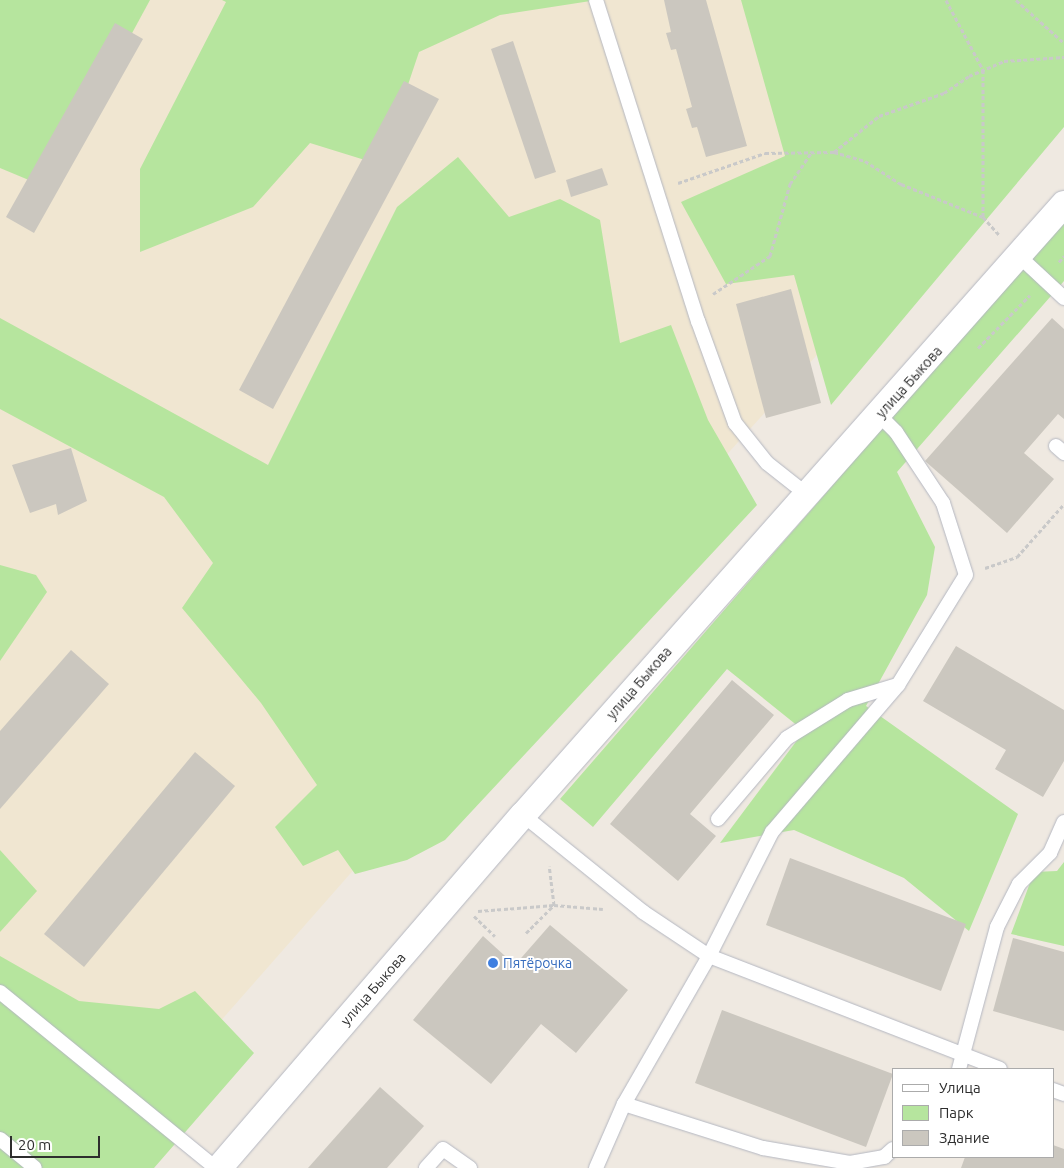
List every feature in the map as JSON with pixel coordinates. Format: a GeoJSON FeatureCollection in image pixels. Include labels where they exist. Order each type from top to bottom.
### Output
{"type":"FeatureCollection","features":[{"type":"Feature","properties":{"kind":"street","name":"улица Быкова"},"geometry":{"type":"LineString","coordinates":[[217,1168],[805,493],[880,416],[1020,257],[1064,204]]}},
{"type":"Feature","properties":{"kind":"lane"},"geometry":{"type":"LineString","coordinates":[[596,0],[692,303],[735,423],[767,463],[805,493]]}},
{"type":"Feature","properties":{"kind":"lane"},"geometry":{"type":"LineString","coordinates":[[1020,257],[1064,298]]}},
{"type":"Feature","properties":{"kind":"lane"},"geometry":{"type":"LineString","coordinates":[[596,1168],[624,1104],[709,956],[772,832],[898,685],[966,575],[943,503],[896,432],[880,416]]}},
{"type":"Feature","properties":{"kind":"lane"},"geometry":{"type":"LineString","coordinates":[[718,819],[787,738],[848,700],[898,685]]}},
{"type":"Feature","properties":{"kind":"lane"},"geometry":{"type":"LineString","coordinates":[[523,815],[643,912],[709,956],[997,1068]]}},
{"type":"Feature","properties":{"kind":"lane"},"geometry":{"type":"LineString","coordinates":[[959,1068],[997,927],[1019,884],[1050,853],[1064,822]]}},
{"type":"Feature","properties":{"kind":"lane"},"geometry":{"type":"LineString","coordinates":[[0,992],[217,1168]]}},
{"type":"Feature","properties":{"kind":"lane"},"geometry":{"type":"LineString","coordinates":[[624,1104],[763,1148],[850,1163],[884,1157],[892,1150]]}},
{"type":"Feature","properties":{"kind":"lane"},"geometry":{"type":"LineString","coordinates":[[0,1139],[35,1168]]}},
{"type":"Feature","properties":{"kind":"lane"},"geometry":{"type":"LineString","coordinates":[[426,1168],[443,1149],[470,1168]]}},
{"type":"Feature","properties":{"kind":"path"},"geometry":{"type":"LineString","coordinates":[[946,0],[983,70],[983,217]]}},
{"type":"Feature","properties":{"kind":"path"},"geometry":{"type":"LineString","coordinates":[[1016,0],[1064,43]]}},
{"type":"Feature","properties":{"kind":"path"},"geometry":{"type":"LineString","coordinates":[[834,152],[879,116],[944,93],[983,70],[1004,61],[1064,57]]}},
{"type":"Feature","properties":{"kind":"path"},"geometry":{"type":"LineString","coordinates":[[656,192],[765,153],[834,152],[865,161],[901,184],[983,217],[1020,257]]}},
{"type":"Feature","properties":{"kind":"path"},"geometry":{"type":"LineString","coordinates":[[692,303],[722,291],[770,256],[790,184],[811,153]]}},
{"type":"Feature","properties":{"kind":"path"},"geometry":{"type":"LineString","coordinates":[[966,575],[1017,557],[1064,504]]}},
{"type":"Feature","properties":{"kind":"path"},"geometry":{"type":"LineString","coordinates":[[543,833],[554,905]]}},
{"type":"Feature","properties":{"kind":"path"},"geometry":{"type":"LineString","coordinates":[[526,932],[554,905]]}},
{"type":"Feature","properties":{"kind":"path"},"geometry":{"type":"LineString","coordinates":[[495,936],[469,912],[554,905],[643,912]]}},
{"type":"Feature","properties":{"kind":"shaded area"},"geometry":{"type":"Polygon","coordinates":[[[0,0],[1064,0],[1064,82],[453,757],[144,1108],[0,1168],[0,0]]]}},
{"type":"Feature","properties":{"kind":"green space"},"geometry":{"type":"Polygon","coordinates":[[[0,0],[150,0],[48,188],[0,168],[0,0]]]}},
{"type":"Feature","properties":{"kind":"green space"},"geometry":{"type":"Polygon","coordinates":[[[222,0],[597,0],[500,15],[419,52],[381,165],[310,143],[253,207],[140,252],[140,169],[226,2],[222,0]]]}},
{"type":"Feature","properties":{"kind":"green space"},"geometry":{"type":"Polygon","coordinates":[[[741,0],[1064,0],[1064,127],[831,405],[794,275],[726,284],[681,202],[785,156],[741,0]]]}},
{"type":"Feature","properties":{"kind":"green space"},"geometry":{"type":"Polygon","coordinates":[[[458,157],[509,217],[560,199],[600,220],[620,343],[671,325],[708,420],[757,505],[445,840],[407,860],[355,874],[338,850],[303,866],[275,827],[317,785],[261,703],[182,608],[213,563],[164,497],[0,409],[0,318],[268,465],[397,207],[458,157]]]}},
{"type":"Feature","properties":{"kind":"green space"},"geometry":{"type":"Polygon","coordinates":[[[1064,219],[1064,281],[897,472],[935,547],[927,595],[866,706],[1018,814],[969,931],[904,878],[794,830],[720,843],[804,731],[727,669],[593,827],[560,799],[1064,219]]]}},
{"type":"Feature","properties":{"kind":"green space"},"geometry":{"type":"Polygon","coordinates":[[[0,565],[36,575],[47,592],[0,661],[0,565]]]}},
{"type":"Feature","properties":{"kind":"green space"},"geometry":{"type":"Polygon","coordinates":[[[0,850],[37,891],[0,932],[0,850]]]}},
{"type":"Feature","properties":{"kind":"green space"},"geometry":{"type":"Polygon","coordinates":[[[1064,862],[1064,946],[1011,934],[1034,872],[1057,871],[1064,862]]]}},
{"type":"Feature","properties":{"kind":"green space"},"geometry":{"type":"Polygon","coordinates":[[[0,956],[79,1001],[159,1009],[195,991],[254,1053],[154,1168],[0,1168],[0,956]]]}},
{"type":"Feature","properties":{"kind":"building"},"geometry":{"type":"Polygon","coordinates":[[[664,0],[706,0],[747,146],[706,157],[697,127],[692,128],[686,109],[692,107],[676,49],[671,50],[666,33],[671,32],[664,0]]]}},
{"type":"Feature","properties":{"kind":"building"},"geometry":{"type":"Polygon","coordinates":[[[115,23],[143,39],[34,233],[6,217],[115,23]]]}},
{"type":"Feature","properties":{"kind":"building"},"geometry":{"type":"Polygon","coordinates":[[[513,41],[556,172],[535,179],[491,49],[513,41]]]}},
{"type":"Feature","properties":{"kind":"building"},"geometry":{"type":"Polygon","coordinates":[[[404,81],[439,99],[273,409],[239,390],[404,81]]]}},
{"type":"Feature","properties":{"kind":"building"},"geometry":{"type":"Polygon","coordinates":[[[602,168],[608,185],[571,197],[566,180],[602,168]]]}},
{"type":"Feature","properties":{"kind":"building"},"geometry":{"type":"Polygon","coordinates":[[[791,289],[821,403],[766,418],[736,304],[791,289]]]}},
{"type":"Feature","properties":{"kind":"building"},"geometry":{"type":"Polygon","coordinates":[[[1052,318],[1064,329],[1064,419],[1058,414],[1024,453],[1054,479],[1007,533],[925,461],[1052,318]]]}},
{"type":"Feature","properties":{"kind":"building"},"geometry":{"type":"Polygon","coordinates":[[[71,448],[87,501],[58,515],[56,504],[30,513],[12,465],[71,448]]]}},
{"type":"Feature","properties":{"kind":"building"},"geometry":{"type":"Polygon","coordinates":[[[956,646],[1064,710],[1064,761],[1043,797],[995,769],[1006,750],[923,701],[956,646]]]}},
{"type":"Feature","properties":{"kind":"building"},"geometry":{"type":"Polygon","coordinates":[[[71,650],[109,684],[0,809],[0,731],[71,650]]]}},
{"type":"Feature","properties":{"kind":"building"},"geometry":{"type":"Polygon","coordinates":[[[732,680],[774,715],[690,814],[716,836],[678,881],[610,824],[732,680]]]}},
{"type":"Feature","properties":{"kind":"building"},"geometry":{"type":"Polygon","coordinates":[[[195,752],[235,786],[84,967],[44,934],[195,752]]]}},
{"type":"Feature","properties":{"kind":"building"},"geometry":{"type":"Polygon","coordinates":[[[790,858],[966,924],[941,991],[766,925],[790,858]]]}},
{"type":"Feature","properties":{"kind":"building"},"geometry":{"type":"Polygon","coordinates":[[[550,925],[628,990],[576,1053],[541,1024],[491,1084],[413,1020],[483,936],[515,965],[550,925]]]}},
{"type":"Feature","properties":{"kind":"building"},"geometry":{"type":"Polygon","coordinates":[[[1013,938],[1064,952],[1064,1031],[993,1011],[1013,938]]]}},
{"type":"Feature","properties":{"kind":"building"},"geometry":{"type":"Polygon","coordinates":[[[722,1010],[892,1074],[866,1147],[695,1083],[722,1010]]]}},
{"type":"Feature","properties":{"kind":"building"},"geometry":{"type":"Polygon","coordinates":[[[380,1087],[424,1126],[387,1168],[308,1168],[380,1087]]]}},
{"type":"Feature","properties":{"kind":"building"},"geometry":{"type":"Polygon","coordinates":[[[1054,1145],[1064,1149],[1064,1168],[961,1168],[965,1158],[1054,1158],[1054,1145]]]}},
{"type":"Feature","properties":{"kind":"place","name":"Пятёрочка"},"geometry":{"type":"Point","coordinates":[493,963]}}]}
